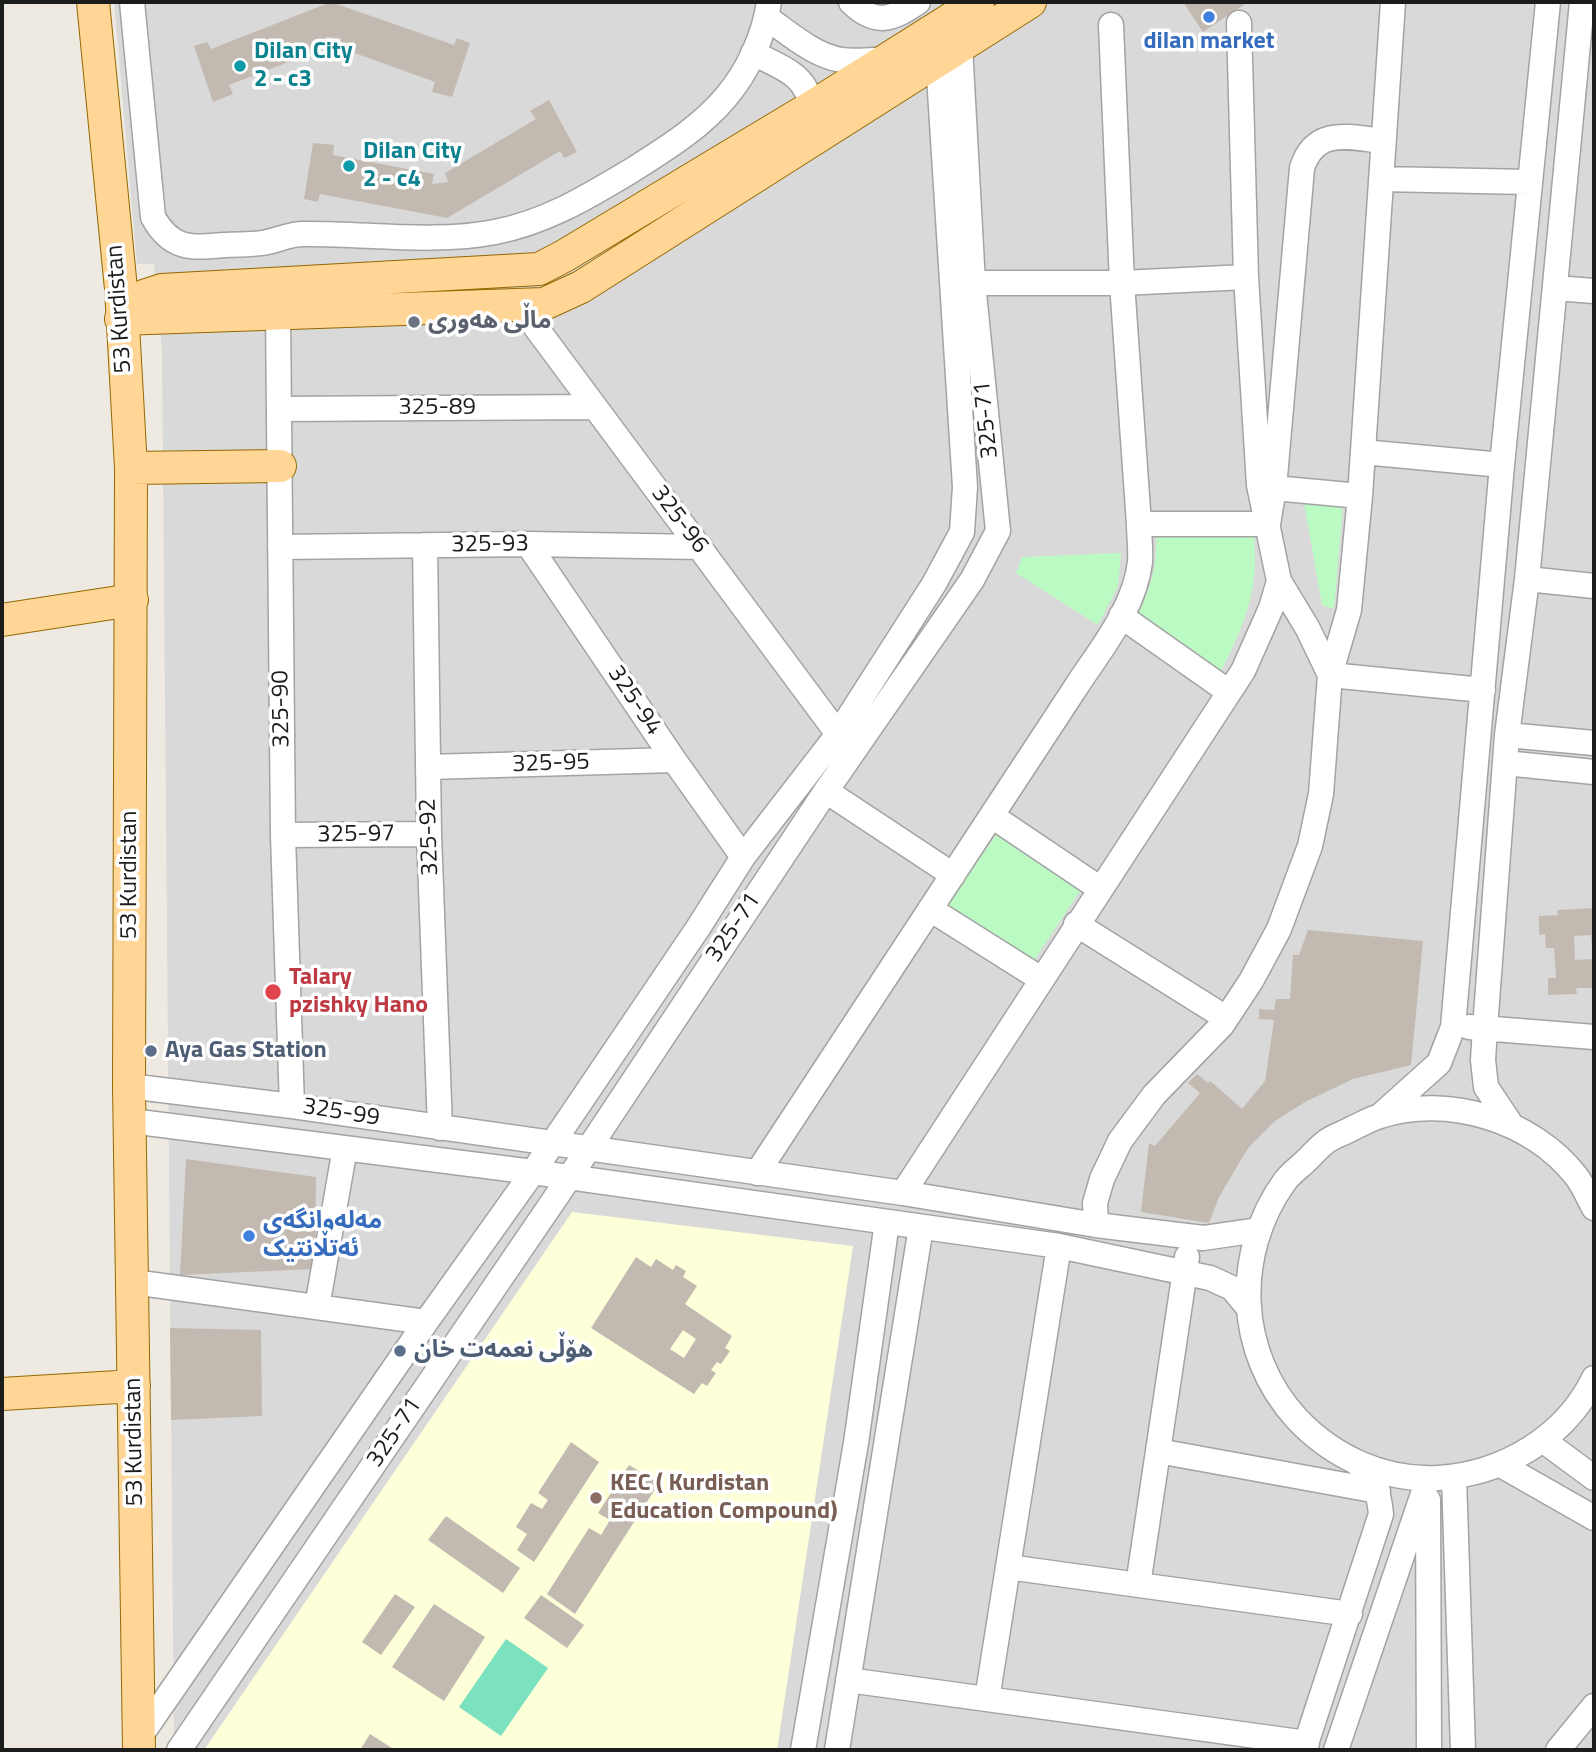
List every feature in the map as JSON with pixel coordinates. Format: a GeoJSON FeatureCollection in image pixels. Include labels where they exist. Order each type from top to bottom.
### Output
{"type":"FeatureCollection","features":[{"type":"Feature","properties":{"kind":"main road","name":"53 Kurdistan"},"geometry":{"type":"LineString","coordinates":[[93,2],[121,289],[131,468],[129,1086],[139,1744]]}},
{"type":"Feature","properties":{"kind":"main road"},"geometry":{"type":"LineString","coordinates":[[121,319],[144,296],[162,290],[539,268],[564,256],[890,58],[1030,2]]}},
{"type":"Feature","properties":{"kind":"main road"},"geometry":{"type":"LineString","coordinates":[[121,319],[544,304],[581,287],[952,31]]}},
{"type":"Feature","properties":{"kind":"main road"},"geometry":{"type":"LineString","coordinates":[[131,468],[280,467]]}},
{"type":"Feature","properties":{"kind":"main road"},"geometry":{"type":"LineString","coordinates":[[2,620],[132,600]]}},
{"type":"Feature","properties":{"kind":"main road"},"geometry":{"type":"LineString","coordinates":[[2,1394],[134,1386]]}},
{"type":"Feature","properties":{"kind":"street"},"geometry":{"type":"LineString","coordinates":[[132,2],[153,217],[160,230],[171,240],[185,246],[264,243],[300,234],[461,237],[517,226],[560,212],[695,136],[759,56],[775,12],[823,54],[839,60],[890,58]]}},
{"type":"Feature","properties":{"kind":"street"},"geometry":{"type":"LineString","coordinates":[[851,2],[871,16],[885,18],[899,15],[918,2]]}},
{"type":"Feature","properties":{"kind":"street"},"geometry":{"type":"LineString","coordinates":[[1096,1225],[1095,1203],[1102,1179],[1120,1141],[1153,1095],[1226,1018],[1251,982],[1279,929],[1310,846],[1321,793],[1330,675],[1349,610],[1360,496],[1393,2]]}},
{"type":"Feature","properties":{"kind":"street"},"geometry":{"type":"LineString","coordinates":[[1380,1116],[1439,1063],[1453,1027],[1502,465],[1548,2]]}},
{"type":"Feature","properties":{"kind":"street"},"geometry":{"type":"LineString","coordinates":[[1512,1126],[1486,1087],[1483,1060],[1507,735],[1527,579],[1582,2]]}},
{"type":"Feature","properties":{"kind":"street"},"geometry":{"type":"LineString","coordinates":[[1239,23],[1246,277],[1259,485],[1279,581],[1308,629],[1330,675]]}},
{"type":"Feature","properties":{"kind":"street"},"geometry":{"type":"LineString","coordinates":[[757,1173],[1121,616],[1134,586],[1140,562],[1139,524],[1122,283],[1111,25]]}},
{"type":"Feature","properties":{"kind":"street","name":"325-71"},"geometry":{"type":"LineString","coordinates":[[179,1750],[569,1178],[826,790],[972,580],[998,531],[973,283],[952,31]]}},
{"type":"Feature","properties":{"kind":"street","name":"325-71"},"geometry":{"type":"LineString","coordinates":[[139,1744],[426,1322],[533,1172],[743,857],[838,734],[934,584],[962,532],[965,487],[952,31]]}},
{"type":"Feature","properties":{"kind":"street"},"geometry":{"type":"LineString","coordinates":[[759,56],[801,80],[807,88],[810,108]]}},
{"type":"Feature","properties":{"kind":"street"},"geometry":{"type":"LineString","coordinates":[[1268,524],[1275,488],[1302,168],[1306,156],[1320,141],[1334,137],[1382,141]]}},
{"type":"Feature","properties":{"kind":"street"},"geometry":{"type":"LineString","coordinates":[[1381,178],[1529,181]]}},
{"type":"Feature","properties":{"kind":"street"},"geometry":{"type":"LineString","coordinates":[[973,283],[1122,283],[1246,277]]}},
{"type":"Feature","properties":{"kind":"street"},"geometry":{"type":"LineString","coordinates":[[1555,288],[1594,291]]}},
{"type":"Feature","properties":{"kind":"street","name":"325-96"},"geometry":{"type":"LineString","coordinates":[[520,306],[838,734]]}},
{"type":"Feature","properties":{"kind":"street","name":"325-90"},"geometry":{"type":"LineString","coordinates":[[278,313],[283,835],[292,1106]]}},
{"type":"Feature","properties":{"kind":"street","name":"325-89"},"geometry":{"type":"LineString","coordinates":[[279,409],[595,407]]}},
{"type":"Feature","properties":{"kind":"street"},"geometry":{"type":"LineString","coordinates":[[1363,452],[1502,465]]}},
{"type":"Feature","properties":{"kind":"street"},"geometry":{"type":"LineString","coordinates":[[1275,488],[1360,496]]}},
{"type":"Feature","properties":{"kind":"street"},"geometry":{"type":"LineString","coordinates":[[1139,524],[1268,524]]}},
{"type":"Feature","properties":{"kind":"street","name":"325-93"},"geometry":{"type":"LineString","coordinates":[[281,547],[528,544],[700,547]]}},
{"type":"Feature","properties":{"kind":"street","name":"325-94"},"geometry":{"type":"LineString","coordinates":[[528,544],[743,857]]}},
{"type":"Feature","properties":{"kind":"street","name":"325-92"},"geometry":{"type":"LineString","coordinates":[[425,545],[429,834],[440,1128]]}},
{"type":"Feature","properties":{"kind":"street"},"geometry":{"type":"LineString","coordinates":[[1527,579],[1594,586]]}},
{"type":"Feature","properties":{"kind":"street"},"geometry":{"type":"LineString","coordinates":[[903,1192],[1243,671],[1271,608],[1279,581]]}},
{"type":"Feature","properties":{"kind":"street"},"geometry":{"type":"LineString","coordinates":[[1121,616],[1229,692]]}},
{"type":"Feature","properties":{"kind":"street"},"geometry":{"type":"LineString","coordinates":[[1330,675],[1483,690]]}},
{"type":"Feature","properties":{"kind":"street"},"geometry":{"type":"LineString","coordinates":[[1507,735],[1594,743]]}},
{"type":"Feature","properties":{"kind":"street","name":"325-95"},"geometry":{"type":"LineString","coordinates":[[428,768],[674,760]]}},
{"type":"Feature","properties":{"kind":"street"},"geometry":{"type":"LineString","coordinates":[[1505,763],[1594,772]]}},
{"type":"Feature","properties":{"kind":"street"},"geometry":{"type":"LineString","coordinates":[[826,790],[953,875]]}},
{"type":"Feature","properties":{"kind":"street"},"geometry":{"type":"LineString","coordinates":[[992,816],[1099,888]]}},
{"type":"Feature","properties":{"kind":"street","name":"325-97"},"geometry":{"type":"LineString","coordinates":[[283,835],[429,834]]}},
{"type":"Feature","properties":{"kind":"street"},"geometry":{"type":"LineString","coordinates":[[930,909],[1041,979]]}},
{"type":"Feature","properties":{"kind":"street"},"geometry":{"type":"LineString","coordinates":[[1076,924],[1226,1018]]}},
{"type":"Feature","properties":{"kind":"street"},"geometry":{"type":"LineString","coordinates":[[1453,1027],[1594,1037]]}},
{"type":"Feature","properties":{"kind":"street","name":"325-99"},"geometry":{"type":"LineString","coordinates":[[129,1086],[292,1106],[903,1192],[1096,1225],[1203,1238],[1258,1230]]}},
{"type":"Feature","properties":{"kind":"street"},"geometry":{"type":"LineString","coordinates":[[166,1126],[161,1107],[171,1091]]}},
{"type":"Feature","properties":{"kind":"street"},"geometry":{"type":"LineString","coordinates":[[848,1680],[1305,1747],[1381,1514],[1378,1491],[1371,1477],[1357,1464],[1315,1437],[1280,1401],[1257,1356],[1247,1306],[1249,1268],[1258,1230],[1286,1180],[1328,1140],[1380,1116],[1424,1108],[1469,1112],[1512,1126],[1585,1176],[1594,1208]]}},
{"type":"Feature","properties":{"kind":"street"},"geometry":{"type":"LineString","coordinates":[[131,1121],[533,1172],[1059,1246],[1210,1278],[1232,1288],[1247,1306]]}},
{"type":"Feature","properties":{"kind":"street"},"geometry":{"type":"LineString","coordinates":[[317,1307],[345,1148]]}},
{"type":"Feature","properties":{"kind":"street"},"geometry":{"type":"LineString","coordinates":[[803,1750],[856,1443],[887,1222]]}},
{"type":"Feature","properties":{"kind":"street"},"geometry":{"type":"LineString","coordinates":[[837,1750],[921,1227]]}},
{"type":"Feature","properties":{"kind":"street"},"geometry":{"type":"LineString","coordinates":[[1138,1585],[1191,1237]]}},
{"type":"Feature","properties":{"kind":"street"},"geometry":{"type":"LineString","coordinates":[[987,1699],[1059,1246]]}},
{"type":"Feature","properties":{"kind":"street"},"geometry":{"type":"LineString","coordinates":[[132,1282],[426,1322]]}},
{"type":"Feature","properties":{"kind":"street"},"geometry":{"type":"LineString","coordinates":[[1357,1464],[1381,1472],[1428,1479],[1454,1477],[1501,1465],[1544,1441],[1585,1398],[1594,1378]]}},
{"type":"Feature","properties":{"kind":"street"},"geometry":{"type":"LineString","coordinates":[[1544,1441],[1594,1478]]}},
{"type":"Feature","properties":{"kind":"street"},"geometry":{"type":"LineString","coordinates":[[1158,1451],[1378,1491]]}},
{"type":"Feature","properties":{"kind":"street"},"geometry":{"type":"LineString","coordinates":[[1501,1465],[1594,1518]]}},
{"type":"Feature","properties":{"kind":"street"},"geometry":{"type":"LineString","coordinates":[[1454,1477],[1463,1750]]}},
{"type":"Feature","properties":{"kind":"street"},"geometry":{"type":"LineString","coordinates":[[1336,1750],[1428,1479]]}},
{"type":"Feature","properties":{"kind":"street"},"geometry":{"type":"LineString","coordinates":[[1428,1479],[1429,1750]]}},
{"type":"Feature","properties":{"kind":"street"},"geometry":{"type":"LineString","coordinates":[[1008,1567],[1350,1614]]}},
{"type":"Feature","properties":{"kind":"street"},"geometry":{"type":"LineString","coordinates":[[1558,1750],[1594,1706]]}},
{"type":"Feature","properties":{"kind":"shaded area"},"geometry":{"type":"Polygon","coordinates":[[[114,2],[1594,2],[1594,1750],[174,1750],[162,351],[154,264],[137,264],[114,2]]]}},
{"type":"Feature","properties":{"kind":"shaded area","name":"KEC ( Kurdistan Education Compound)"},"geometry":{"type":"Polygon","coordinates":[[[572,1212],[853,1246],[777,1750],[204,1750],[572,1212]]]}},
{"type":"Feature","properties":{"kind":"green space"},"geometry":{"type":"Polygon","coordinates":[[[1302,492],[1344,494],[1334,609],[1322,605],[1302,492]]]}},
{"type":"Feature","properties":{"kind":"green space"},"geometry":{"type":"Polygon","coordinates":[[[1254,523],[1255,570],[1252,590],[1236,640],[1219,675],[1137,617],[1153,572],[1156,525],[1254,523]]]}},
{"type":"Feature","properties":{"kind":"green space"},"geometry":{"type":"Polygon","coordinates":[[[1121,553],[1118,586],[1098,625],[1016,573],[1022,557],[1121,553]]]}},
{"type":"Feature","properties":{"kind":"green space"},"geometry":{"type":"Polygon","coordinates":[[[996,835],[1080,891],[1033,962],[948,905],[996,835]]]}},
{"type":"Feature","properties":{"kind":"green space"},"geometry":{"type":"Polygon","coordinates":[[[506,1639],[548,1668],[501,1736],[459,1707],[506,1639]]]}},
{"type":"Feature","properties":{"kind":"building","name":"Dilan City 2 - c3"},"geometry":{"type":"Polygon","coordinates":[[[331,2],[454,45],[457,38],[470,43],[452,97],[432,92],[435,82],[338,47],[341,38],[325,37],[327,47],[229,85],[233,94],[213,102],[194,46],[207,42],[211,49],[331,2]]]}},
{"type":"Feature","properties":{"kind":"building","name":"dilan market"},"geometry":{"type":"Polygon","coordinates":[[[1183,2],[1248,2],[1203,32],[1183,2]]]}},
{"type":"Feature","properties":{"kind":"building","name":"Dilan City 2 - c4"},"geometry":{"type":"Polygon","coordinates":[[[549,100],[577,152],[564,158],[560,151],[447,218],[320,194],[318,202],[304,199],[313,143],[334,145],[333,155],[434,174],[432,184],[448,182],[445,173],[536,119],[530,111],[549,100]]]}},
{"type":"Feature","properties":{"kind":"building"},"geometry":{"type":"Polygon","coordinates":[[[1594,908],[1594,947],[1591,935],[1574,936],[1575,960],[1594,959],[1594,988],[1576,988],[1577,994],[1548,995],[1548,978],[1556,978],[1554,948],[1546,948],[1545,934],[1539,935],[1539,916],[1558,915],[1557,910],[1594,908]]]}},
{"type":"Feature","properties":{"kind":"building"},"geometry":{"type":"Polygon","coordinates":[[[1308,930],[1423,941],[1411,1065],[1353,1079],[1305,1102],[1275,1121],[1249,1147],[1219,1197],[1209,1223],[1141,1212],[1149,1143],[1155,1146],[1200,1093],[1188,1083],[1197,1074],[1208,1083],[1210,1081],[1242,1109],[1265,1081],[1274,1020],[1259,1019],[1259,1009],[1274,1010],[1276,999],[1290,999],[1293,955],[1299,955],[1308,930]]]}},
{"type":"Feature","properties":{"kind":"building","name":"مەلەوانگەی ئەتڵانتیک"},"geometry":{"type":"Polygon","coordinates":[[[186,1159],[316,1177],[315,1269],[180,1275],[186,1159]]]}},
{"type":"Feature","properties":{"kind":"building"},"geometry":{"type":"Polygon","coordinates":[[[636,1257],[651,1267],[656,1259],[673,1270],[676,1265],[686,1271],[683,1277],[697,1286],[685,1304],[732,1336],[725,1348],[730,1351],[721,1364],[717,1362],[711,1370],[716,1373],[707,1386],[702,1383],[694,1394],[591,1328],[636,1257]],[[683,1330],[670,1349],[684,1358],[696,1339],[683,1330]]]}},
{"type":"Feature","properties":{"kind":"building","name":"مەلەوانگەی ئەتڵانتیک"},"geometry":{"type":"Polygon","coordinates":[[[170,1328],[261,1330],[262,1416],[171,1420],[170,1328]]]}},
{"type":"Feature","properties":{"kind":"building"},"geometry":{"type":"Polygon","coordinates":[[[571,1442],[599,1462],[534,1562],[517,1550],[527,1534],[516,1527],[531,1503],[542,1509],[548,1500],[538,1493],[571,1442]]]}},
{"type":"Feature","properties":{"kind":"building"},"geometry":{"type":"Polygon","coordinates":[[[629,1465],[659,1483],[575,1614],[547,1594],[589,1528],[601,1535],[610,1520],[598,1513],[629,1465]]]}},
{"type":"Feature","properties":{"kind":"building"},"geometry":{"type":"Polygon","coordinates":[[[446,1516],[520,1568],[503,1593],[428,1540],[446,1516]]]}},
{"type":"Feature","properties":{"kind":"building"},"geometry":{"type":"Polygon","coordinates":[[[395,1594],[415,1607],[381,1655],[362,1642],[395,1594]]]}},
{"type":"Feature","properties":{"kind":"building"},"geometry":{"type":"Polygon","coordinates":[[[541,1595],[584,1625],[567,1648],[524,1618],[541,1595]]]}},
{"type":"Feature","properties":{"kind":"building"},"geometry":{"type":"Polygon","coordinates":[[[434,1604],[485,1637],[444,1701],[392,1667],[434,1604]]]}},
{"type":"Feature","properties":{"kind":"building"},"geometry":{"type":"Polygon","coordinates":[[[370,1734],[395,1750],[360,1750],[370,1734]]]}},
{"type":"Feature","properties":{"kind":"place","name":"dilan market"},"geometry":{"type":"Point","coordinates":[1209,17]}},
{"type":"Feature","properties":{"kind":"place","name":"Dilan City 2 - c3"},"geometry":{"type":"Point","coordinates":[240,66]}},
{"type":"Feature","properties":{"kind":"place","name":"Dilan City 2 - c4"},"geometry":{"type":"Point","coordinates":[349,166]}},
{"type":"Feature","properties":{"kind":"place","name":"ماڵی هەوری"},"geometry":{"type":"Point","coordinates":[414,322]}},
{"type":"Feature","properties":{"kind":"place","name":"Talary pzishky Hano"},"geometry":{"type":"Point","coordinates":[273,992]}},
{"type":"Feature","properties":{"kind":"place","name":"Aya Gas Station"},"geometry":{"type":"Point","coordinates":[151,1051]}},
{"type":"Feature","properties":{"kind":"place","name":"مەلەوانگەی ئەتڵانتیک"},"geometry":{"type":"Point","coordinates":[249,1236]}},
{"type":"Feature","properties":{"kind":"place","name":"هۆڵی نعمەت خان"},"geometry":{"type":"Point","coordinates":[400,1351]}},
{"type":"Feature","properties":{"kind":"place","name":"KEC ( Kurdistan Education Compound)"},"geometry":{"type":"Point","coordinates":[596,1498]}}]}
